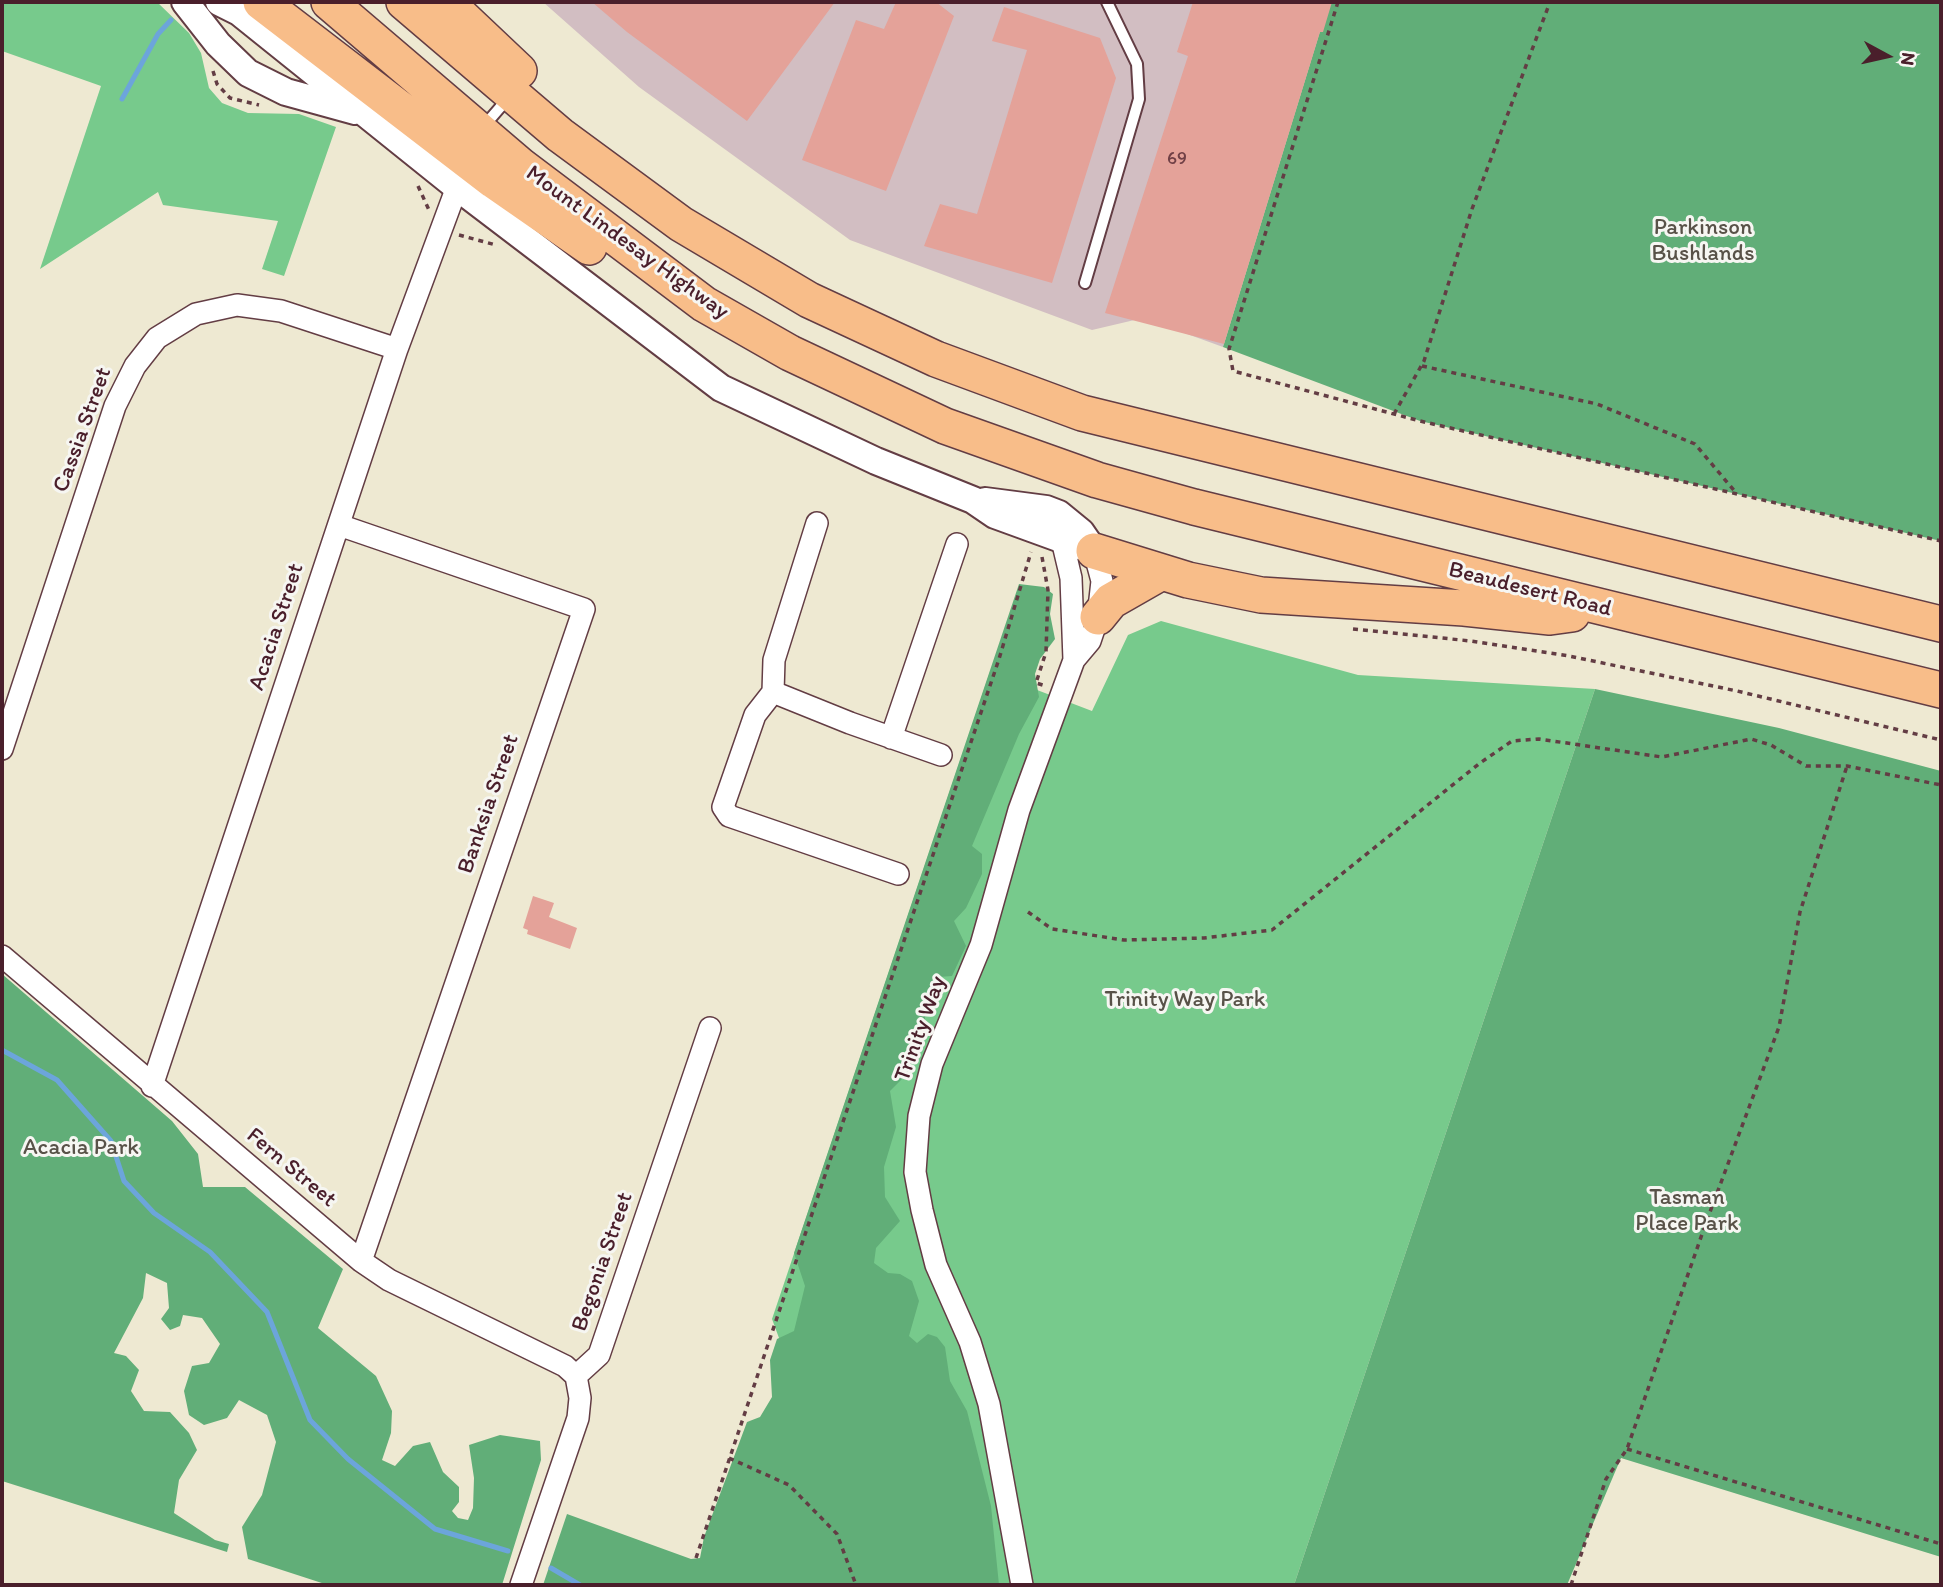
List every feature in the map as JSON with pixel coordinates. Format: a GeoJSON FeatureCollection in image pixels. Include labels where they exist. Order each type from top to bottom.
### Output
{"type":"FeatureCollection","features":[{"type":"Feature","properties":{"kind":"highway"},"geometry":{"type":"LineString","coordinates":[[261,2],[535,211],[667,293],[704,304]]}},
{"type":"Feature","properties":{"kind":"highway","name":"Mount Lindesay Highway"},"geometry":{"type":"LineString","coordinates":[[329,2],[578,212],[704,304],[790,353],[934,421],[1015,453],[1119,486]]}},
{"type":"Feature","properties":{"kind":"highway","name":"Mount Lindesay Highway"},"geometry":{"type":"LineString","coordinates":[[404,2],[560,135],[681,224],[809,300],[936,359],[1000,385],[1135,426],[1941,624]]}},
{"type":"Feature","properties":{"kind":"highway"},"geometry":{"type":"LineString","coordinates":[[446,2],[537,88],[560,135]]}},
{"type":"Feature","properties":{"kind":"highway","name":"Beaudesert Road"},"geometry":{"type":"LineString","coordinates":[[1119,486],[1941,690]]}},
{"type":"Feature","properties":{"kind":"highway"},"geometry":{"type":"LineString","coordinates":[[1078,546],[1160,573],[1222,588],[1297,600],[1464,608],[1550,617],[1602,608]]}},
{"type":"Feature","properties":{"kind":"highway"},"geometry":{"type":"LineString","coordinates":[[1098,617],[1111,601],[1160,573]]}},
{"type":"Feature","properties":{"kind":"street"},"geometry":{"type":"LineString","coordinates":[[185,2],[264,94],[363,114]]}},
{"type":"Feature","properties":{"kind":"street"},"geometry":{"type":"LineString","coordinates":[[219,2],[274,40],[344,94],[363,114],[721,388],[876,461],[974,500],[1046,509],[1071,522],[1078,546]]}},
{"type":"Feature","properties":{"kind":"street"},"geometry":{"type":"LineString","coordinates":[[264,94],[276,69],[274,40]]}},
{"type":"Feature","properties":{"kind":"street","name":"Acacia Street"},"geometry":{"type":"LineString","coordinates":[[152,1086],[397,349],[457,187]]}},
{"type":"Feature","properties":{"kind":"street","name":"Cassia Street"},"geometry":{"type":"LineString","coordinates":[[2,748],[116,406],[135,366],[157,338],[196,314],[237,305],[281,311],[397,349]]}},
{"type":"Feature","properties":{"kind":"street"},"geometry":{"type":"LineString","coordinates":[[817,523],[774,660],[773,692],[755,715],[723,807],[729,816],[898,874]]}},
{"type":"Feature","properties":{"kind":"street","name":"Banksia Street"},"geometry":{"type":"LineString","coordinates":[[339,525],[584,609],[361,1261]]}},
{"type":"Feature","properties":{"kind":"street"},"geometry":{"type":"LineString","coordinates":[[891,738],[957,544]]}},
{"type":"Feature","properties":{"kind":"street","name":"Trinity Way"},"geometry":{"type":"LineString","coordinates":[[1021,1585],[989,1404],[970,1342],[936,1265],[915,1172],[919,1116],[932,1064],[982,945],[1018,810],[1074,660],[1090,641],[1098,617],[1102,581],[1078,546]]}},
{"type":"Feature","properties":{"kind":"street","name":"Trinity Way"},"geometry":{"type":"LineString","coordinates":[[1074,660],[1071,578],[1078,546]]}},
{"type":"Feature","properties":{"kind":"street"},"geometry":{"type":"LineString","coordinates":[[773,692],[941,755]]}},
{"type":"Feature","properties":{"kind":"street","name":"Fern Street"},"geometry":{"type":"LineString","coordinates":[[2,956],[361,1261],[389,1280],[565,1366],[576,1376]]}},
{"type":"Feature","properties":{"kind":"street","name":"Begonia Street"},"geometry":{"type":"LineString","coordinates":[[576,1376],[599,1355],[710,1028]]}},
{"type":"Feature","properties":{"kind":"street"},"geometry":{"type":"LineString","coordinates":[[521,1585],[578,1418],[580,1398],[576,1376]]}},
{"type":"Feature","properties":{"kind":"lane"},"geometry":{"type":"LineString","coordinates":[[1085,284],[1139,99],[1137,64],[1107,2]]}},
{"type":"Feature","properties":{"kind":"lane"},"geometry":{"type":"LineString","coordinates":[[479,131],[512,94]]}},
{"type":"Feature","properties":{"kind":"path"},"geometry":{"type":"LineString","coordinates":[[1338,2],[1229,349],[1233,371],[1394,414],[1941,541]]}},
{"type":"Feature","properties":{"kind":"path"},"geometry":{"type":"LineString","coordinates":[[1394,414],[1422,366],[1472,209],[1550,2]]}},
{"type":"Feature","properties":{"kind":"path"},"geometry":{"type":"LineString","coordinates":[[209,62],[217,84],[230,98],[264,94]]}},
{"type":"Feature","properties":{"kind":"path"},"geometry":{"type":"LineString","coordinates":[[415,181],[425,196],[426,208],[458,234],[502,247]]}},
{"type":"Feature","properties":{"kind":"path"},"geometry":{"type":"LineString","coordinates":[[1422,366],[1597,404],[1695,444],[1737,494]]}},
{"type":"Feature","properties":{"kind":"path"},"geometry":{"type":"LineString","coordinates":[[696,1558],[999,659],[1033,546],[1043,559],[1048,590],[1046,652],[1036,683],[1063,691]]}},
{"type":"Feature","properties":{"kind":"path"},"geometry":{"type":"LineString","coordinates":[[1341,627],[1471,641],[1569,656],[1737,691],[1941,740]]}},
{"type":"Feature","properties":{"kind":"path"},"geometry":{"type":"LineString","coordinates":[[1028,912],[1052,929],[1124,940],[1204,938],[1272,930],[1480,763],[1512,741],[1539,739],[1662,757],[1751,739],[1771,745],[1806,766],[1847,766],[1941,785]]}},
{"type":"Feature","properties":{"kind":"path"},"geometry":{"type":"LineString","coordinates":[[1571,1585],[1606,1479],[1627,1449],[1697,1246],[1779,1027],[1800,912],[1847,766]]}},
{"type":"Feature","properties":{"kind":"path"},"geometry":{"type":"LineString","coordinates":[[1627,1449],[1941,1544]]}},
{"type":"Feature","properties":{"kind":"path"},"geometry":{"type":"LineString","coordinates":[[729,1458],[789,1486],[836,1534],[856,1585]]}},
{"type":"Feature","properties":{"kind":"shaded area"},"geometry":{"type":"Polygon","coordinates":[[[543,2],[1329,2],[1223,347],[1143,318],[1092,330],[850,240],[639,87],[543,2]]]}},
{"type":"Feature","properties":{"kind":"green space"},"geometry":{"type":"Polygon","coordinates":[[[2,2],[157,2],[189,33],[201,53],[209,88],[222,103],[248,113],[299,114],[336,127],[284,276],[262,269],[278,221],[163,205],[158,192],[40,269],[101,86],[2,51],[2,2]]]}},
{"type":"Feature","properties":{"kind":"green space","name":"Parkinson Bushlands"},"geometry":{"type":"Polygon","coordinates":[[[1329,2],[1941,2],[1941,541],[1420,421],[1223,347],[1329,2]]]}},
{"type":"Feature","properties":{"kind":"green space"},"geometry":{"type":"Polygon","coordinates":[[[1019,584],[1044,587],[1053,594],[1050,614],[1055,639],[1040,659],[1035,674],[1039,697],[1019,734],[972,846],[982,854],[982,874],[966,908],[954,921],[966,946],[952,976],[938,977],[925,998],[925,1028],[910,1040],[913,1054],[908,1073],[890,1091],[896,1127],[884,1167],[885,1197],[900,1221],[876,1248],[874,1263],[888,1273],[900,1274],[912,1281],[919,1301],[909,1336],[917,1343],[928,1334],[937,1337],[945,1347],[950,1381],[967,1411],[991,1506],[999,1585],[543,1585],[567,1514],[691,1559],[700,1558],[704,1537],[747,1422],[760,1417],[772,1397],[770,1360],[777,1339],[794,1331],[805,1286],[794,1253],[1019,584]]]}},
{"type":"Feature","properties":{"kind":"green space","name":"Trinity Way Park"},"geometry":{"type":"Polygon","coordinates":[[[1161,621],[1358,675],[1595,689],[1294,1585],[870,1585],[772,1319],[990,672],[1092,711],[1128,635],[1161,621]]]}},
{"type":"Feature","properties":{"kind":"green space","name":"Tasman Place Park"},"geometry":{"type":"Polygon","coordinates":[[[1595,689],[1779,728],[1941,771],[1941,1557],[1621,1458],[1567,1585],[1294,1585],[1595,689]]]}},
{"type":"Feature","properties":{"kind":"green space","name":"Acacia Park"},"geometry":{"type":"Polygon","coordinates":[[[2,974],[172,1121],[198,1154],[203,1187],[245,1187],[343,1269],[318,1328],[376,1376],[392,1411],[391,1433],[382,1460],[395,1466],[413,1446],[430,1442],[443,1472],[459,1487],[459,1502],[452,1511],[458,1518],[468,1520],[473,1508],[474,1478],[469,1445],[500,1435],[540,1441],[541,1460],[502,1585],[328,1585],[248,1559],[242,1527],[262,1495],[276,1442],[267,1415],[239,1400],[227,1418],[204,1425],[189,1415],[184,1391],[192,1366],[209,1363],[220,1344],[202,1318],[183,1315],[180,1326],[170,1330],[161,1319],[169,1308],[167,1283],[146,1273],[143,1298],[114,1353],[126,1356],[139,1370],[131,1391],[144,1411],[170,1412],[189,1433],[197,1450],[179,1480],[174,1513],[215,1540],[229,1544],[227,1552],[2,1481],[2,974]]]}},
{"type":"Feature","properties":{"kind":"building"},"geometry":{"type":"Polygon","coordinates":[[[592,2],[835,2],[747,121],[627,32],[592,2]]]}},
{"type":"Feature","properties":{"kind":"building"},"geometry":{"type":"Polygon","coordinates":[[[896,2],[936,2],[954,16],[886,191],[802,160],[856,20],[884,29],[896,2]]]}},
{"type":"Feature","properties":{"kind":"building"},"geometry":{"type":"Polygon","coordinates":[[[1193,2],[1332,2],[1323,32],[1320,32],[1224,344],[1105,313],[1188,56],[1177,52],[1193,2]]]}},
{"type":"Feature","properties":{"kind":"building"},"geometry":{"type":"Polygon","coordinates":[[[1004,7],[1100,38],[1116,78],[1052,283],[924,246],[940,204],[977,214],[1027,50],[992,41],[1004,7]]]}},
{"type":"Feature","properties":{"kind":"building"},"geometry":{"type":"Polygon","coordinates":[[[533,896],[554,903],[549,917],[577,928],[570,949],[527,934],[528,930],[523,928],[533,896]]]}},
{"type":"Feature","properties":{"kind":"waterway"},"geometry":{"type":"LineString","coordinates":[[122,99],[158,34],[171,20]]}},
{"type":"Feature","properties":{"kind":"waterway"},"geometry":{"type":"LineString","coordinates":[[2,1050],[57,1080],[111,1141],[124,1181],[154,1213],[210,1252],[267,1312],[310,1420],[348,1459],[435,1529],[508,1551]]}},
{"type":"Feature","properties":{"kind":"waterway"},"geometry":{"type":"LineString","coordinates":[[551,1568],[580,1585]]}}]}
